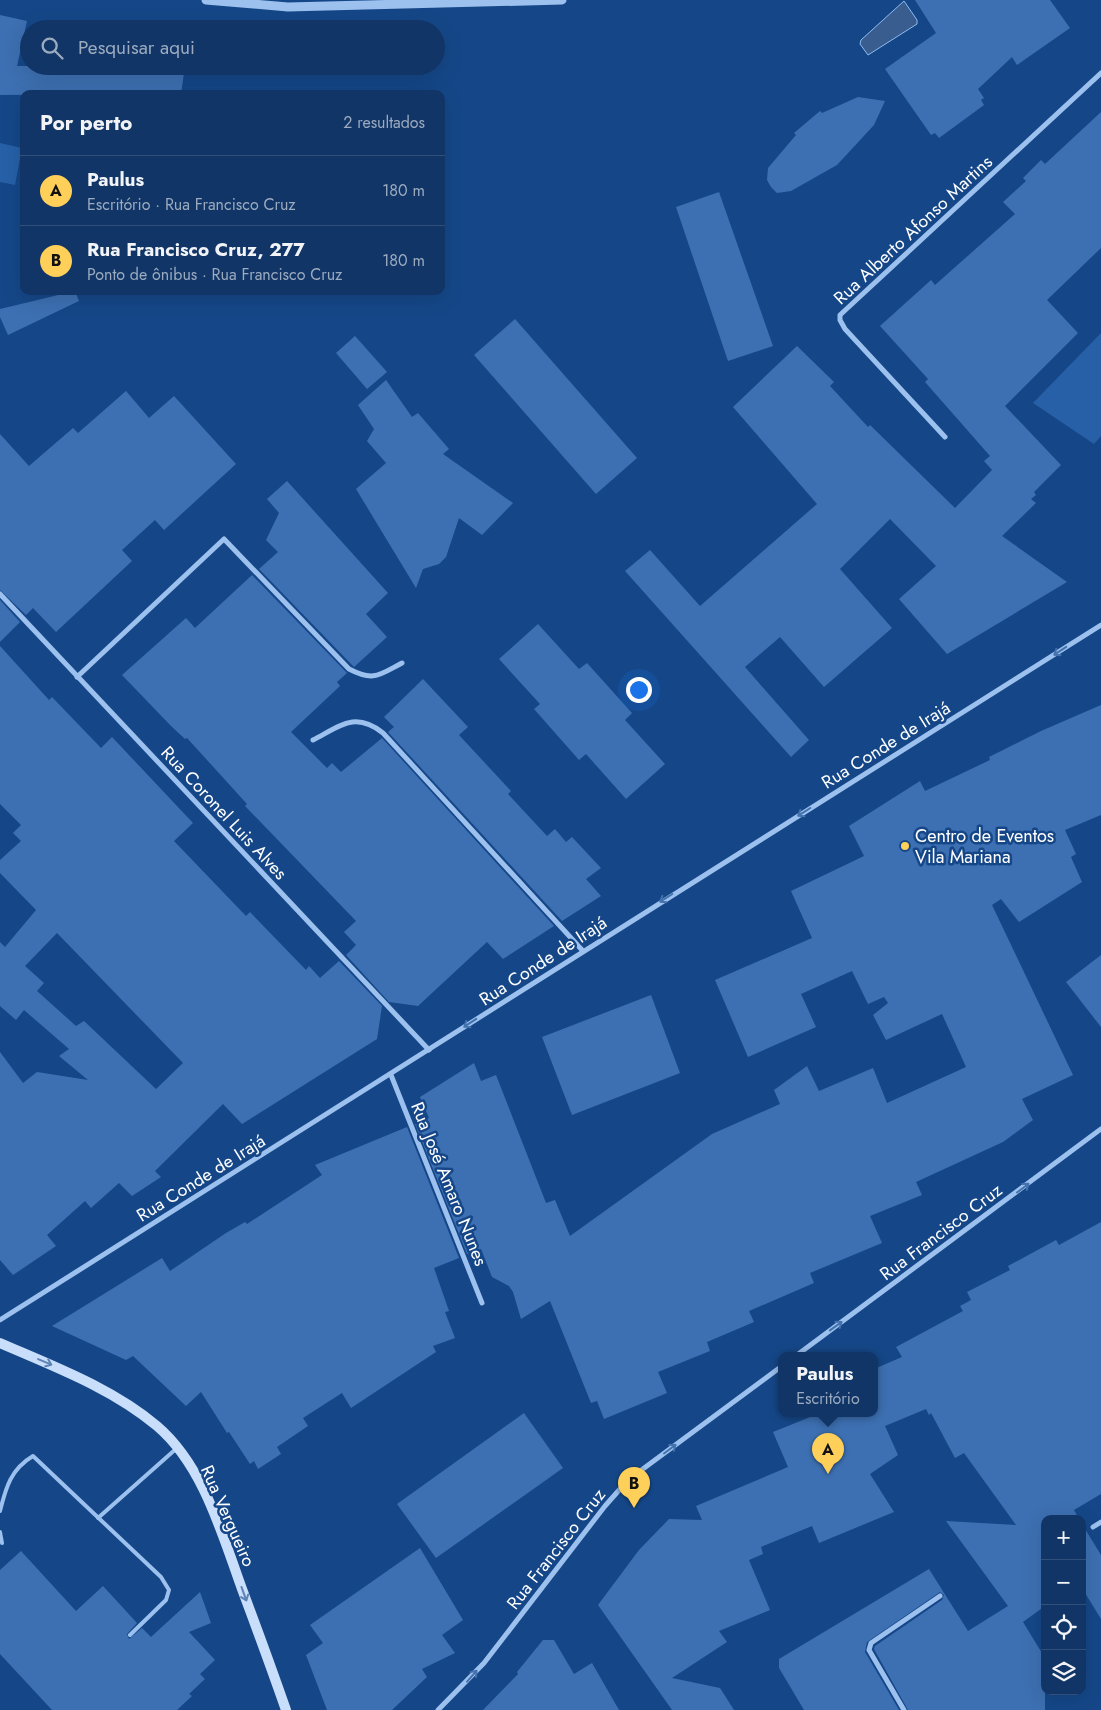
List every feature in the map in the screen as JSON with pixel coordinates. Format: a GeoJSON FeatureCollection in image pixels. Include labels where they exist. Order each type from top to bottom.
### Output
{"type":"FeatureCollection","features":[{"type":"Feature","properties":{"kind":"main road","name":"Rua Vergueiro"},"geometry":{"type":"LineString","coordinates":[[0,1343],[92,1384],[158,1427],[177,1448],[204,1492],[286,1710]]}},
{"type":"Feature","properties":{"kind":"street"},"geometry":{"type":"LineString","coordinates":[[206,0],[307,7],[562,0]]}},
{"type":"Feature","properties":{"kind":"street","name":"Rua Alberto Afonso Martins"},"geometry":{"type":"LineString","coordinates":[[945,437],[845,329],[840,320],[840,315],[1101,73]]}},
{"type":"Feature","properties":{"kind":"street"},"geometry":{"type":"LineString","coordinates":[[77,677],[224,539],[349,670],[362,676],[374,678],[402,663]]}},
{"type":"Feature","properties":{"kind":"street","name":"Rua Coronel Luis Alves"},"geometry":{"type":"LineString","coordinates":[[0,594],[429,1050]]}},
{"type":"Feature","properties":{"kind":"street","name":"Rua Conde de Irajá"},"geometry":{"type":"LineString","coordinates":[[0,1320],[391,1075],[583,951],[1101,625]]}},
{"type":"Feature","properties":{"kind":"street"},"geometry":{"type":"LineString","coordinates":[[313,740],[348,721],[372,725],[482,840],[583,951]]}},
{"type":"Feature","properties":{"kind":"street","name":"Rua José Amaro Nunes"},"geometry":{"type":"LineString","coordinates":[[391,1075],[482,1303]]}},
{"type":"Feature","properties":{"kind":"street","name":"Rua Francisco Cruz"},"geometry":{"type":"LineString","coordinates":[[801,1352],[1101,1130]]}},
{"type":"Feature","properties":{"kind":"street","name":"Rua Francisco Cruz"},"geometry":{"type":"LineString","coordinates":[[438,1710],[484,1663],[605,1506],[628,1480],[778,1369]]}},
{"type":"Feature","properties":{"kind":"street"},"geometry":{"type":"LineString","coordinates":[[1094,1527],[1101,1522]]}},
{"type":"Feature","properties":{"kind":"street"},"geometry":{"type":"LineString","coordinates":[[904,1710],[869,1650],[871,1643],[940,1596]]}},
{"type":"Feature","properties":{"kind":"lane"},"geometry":{"type":"LineString","coordinates":[[98,1518],[177,1448]]}},
{"type":"Feature","properties":{"kind":"lane"},"geometry":{"type":"LineString","coordinates":[[0,1511],[7,1483],[20,1464],[33,1456],[161,1577],[169,1590],[166,1600],[130,1635]]}},
{"type":"Feature","properties":{"kind":"lane"},"geometry":{"type":"LineString","coordinates":[[0,1532],[2,1543]]}},
{"type":"Feature","properties":{"kind":"shaded area"},"geometry":{"type":"Polygon","coordinates":[[[904,1],[917,20],[917,24],[868,55],[860,44],[861,40],[904,1]]]}},
{"type":"Feature","properties":{"kind":"shaded area"},"geometry":{"type":"Polygon","coordinates":[[[0,143],[20,148],[15,185],[0,182],[0,143]]]}},
{"type":"Feature","properties":{"kind":"shaded area"},"geometry":{"type":"Polygon","coordinates":[[[1101,333],[1101,436],[1094,444],[1033,403],[1101,333]]]}},
{"type":"Feature","properties":{"kind":"building"},"geometry":{"type":"Polygon","coordinates":[[[915,0],[1050,0],[1070,28],[1017,65],[1012,57],[978,89],[984,98],[981,100],[984,105],[939,138],[935,133],[931,135],[885,69],[936,33],[915,0]]]}},
{"type":"Feature","properties":{"kind":"building"},"geometry":{"type":"Polygon","coordinates":[[[0,15],[22,20],[20,20],[20,52],[17,66],[20,66],[20,75],[184,75],[182,90],[20,90],[20,95],[0,95],[0,15]]]}},
{"type":"Feature","properties":{"kind":"building"},"geometry":{"type":"Polygon","coordinates":[[[858,97],[885,101],[874,125],[837,165],[791,191],[777,193],[767,180],[768,168],[796,135],[794,133],[820,111],[822,113],[858,97]]]}},
{"type":"Feature","properties":{"kind":"building"},"geometry":{"type":"Polygon","coordinates":[[[1101,112],[1101,248],[1047,300],[1078,333],[1005,406],[1061,465],[1034,492],[1036,495],[1031,499],[1036,503],[1002,536],[1067,582],[947,654],[899,599],[936,566],[890,519],[840,569],[892,628],[824,687],[780,637],[745,667],[809,740],[791,757],[625,571],[650,550],[700,606],[817,504],[733,407],[797,346],[834,382],[830,386],[868,427],[870,425],[955,508],[992,470],[984,461],[990,456],[925,382],[928,379],[880,326],[931,280],[935,285],[1015,214],[1003,202],[1026,181],[1023,178],[1041,160],[1045,164],[1101,112]]]}},
{"type":"Feature","properties":{"kind":"building"},"geometry":{"type":"Polygon","coordinates":[[[719,192],[773,346],[728,361],[676,207],[719,192]]]}},
{"type":"Feature","properties":{"kind":"building"},"geometry":{"type":"Polygon","coordinates":[[[58,295],[77,295],[79,301],[8,335],[0,317],[0,309],[58,295]]]}},
{"type":"Feature","properties":{"kind":"building"},"geometry":{"type":"Polygon","coordinates":[[[515,319],[637,458],[596,494],[474,355],[515,319]]]}},
{"type":"Feature","properties":{"kind":"building"},"geometry":{"type":"Polygon","coordinates":[[[355,336],[387,372],[367,389],[336,353],[355,336]]]}},
{"type":"Feature","properties":{"kind":"building"},"geometry":{"type":"Polygon","coordinates":[[[386,380],[412,417],[418,413],[449,449],[443,454],[513,503],[482,535],[459,518],[446,557],[439,564],[423,569],[416,588],[356,489],[386,463],[367,441],[374,429],[358,405],[386,380]]]}},
{"type":"Feature","properties":{"kind":"building"},"geometry":{"type":"Polygon","coordinates":[[[126,391],[149,418],[174,396],[236,464],[164,530],[155,520],[122,550],[132,561],[56,632],[33,608],[26,615],[0,590],[0,434],[29,466],[73,428],[78,433],[126,391]]]}},
{"type":"Feature","properties":{"kind":"building"},"geometry":{"type":"Polygon","coordinates":[[[287,481],[388,593],[366,614],[387,637],[354,667],[259,569],[278,552],[266,540],[279,513],[267,499],[287,481]]]}},
{"type":"Feature","properties":{"kind":"building"},"geometry":{"type":"Polygon","coordinates":[[[252,575],[347,673],[337,682],[340,686],[291,732],[327,768],[332,763],[341,772],[382,738],[554,926],[503,959],[487,942],[418,1006],[389,1002],[346,955],[356,945],[344,932],[356,921],[245,806],[247,804],[187,738],[185,739],[171,726],[122,675],[186,618],[195,628],[252,575]]]}},
{"type":"Feature","properties":{"kind":"building"},"geometry":{"type":"Polygon","coordinates":[[[0,600],[20,622],[0,642],[0,600]]]}},
{"type":"Feature","properties":{"kind":"building"},"geometry":{"type":"Polygon","coordinates":[[[538,624],[579,669],[587,663],[632,713],[625,720],[665,764],[626,799],[586,754],[579,760],[534,709],[540,704],[499,659],[538,624]]]}},
{"type":"Feature","properties":{"kind":"building"},"geometry":{"type":"Polygon","coordinates":[[[0,646],[49,700],[52,697],[101,748],[112,737],[193,823],[174,841],[246,916],[250,912],[306,970],[309,966],[320,978],[339,961],[382,1006],[377,1039],[242,1124],[223,1104],[155,1171],[161,1177],[132,1196],[119,1183],[91,1208],[85,1201],[47,1235],[56,1246],[13,1275],[0,1260],[0,1052],[23,1083],[37,1072],[88,1080],[59,1056],[69,1049],[24,1010],[16,1020],[0,1006],[0,942],[5,947],[36,910],[0,873],[0,860],[21,841],[13,833],[21,825],[0,804],[0,646]],[[57,933],[25,966],[44,983],[37,991],[76,1026],[84,1021],[156,1089],[183,1063],[57,933]]]}},
{"type":"Feature","properties":{"kind":"building"},"geometry":{"type":"Polygon","coordinates":[[[423,679],[468,727],[459,735],[511,791],[508,794],[547,836],[555,829],[566,842],[572,837],[601,868],[586,879],[601,896],[562,921],[388,732],[394,727],[384,717],[423,679]]]}},
{"type":"Feature","properties":{"kind":"building"},"geometry":{"type":"Polygon","coordinates":[[[1101,705],[1101,815],[1065,830],[1076,854],[1071,857],[1082,882],[1019,922],[1001,899],[992,905],[1073,1075],[1022,1099],[1033,1120],[1003,1142],[916,1182],[922,1195],[870,1216],[882,1243],[810,1273],[814,1283],[749,1311],[754,1322],[707,1342],[710,1351],[658,1372],[667,1393],[604,1419],[597,1401],[591,1403],[550,1301],[521,1319],[513,1292],[509,1286],[492,1277],[481,1249],[467,1254],[415,1124],[429,1118],[420,1097],[474,1063],[481,1081],[496,1075],[546,1203],[555,1200],[570,1236],[712,1134],[780,1104],[774,1090],[807,1066],[819,1091],[873,1068],[887,1103],[966,1067],[942,1014],[886,1040],[873,1015],[888,1003],[884,997],[868,1004],[852,971],[801,994],[816,1027],[748,1057],[715,980],[812,938],[791,891],[864,856],[849,826],[920,781],[925,791],[990,760],[989,757],[1041,731],[1101,705]]]}},
{"type":"Feature","properties":{"kind":"building"},"geometry":{"type":"Polygon","coordinates":[[[1101,955],[1101,1027],[1066,982],[1101,955]]]}},
{"type":"Feature","properties":{"kind":"building"},"geometry":{"type":"Polygon","coordinates":[[[651,995],[680,1073],[572,1115],[542,1037],[651,995]]]}},
{"type":"Feature","properties":{"kind":"building"},"geometry":{"type":"Polygon","coordinates":[[[407,1127],[459,1258],[434,1268],[449,1311],[445,1312],[455,1338],[433,1346],[436,1352],[351,1408],[342,1393],[303,1418],[308,1426],[277,1447],[281,1454],[258,1469],[254,1461],[250,1464],[229,1432],[227,1433],[201,1392],[186,1406],[133,1356],[126,1360],[52,1326],[162,1258],[170,1271],[226,1233],[245,1222],[247,1224],[322,1175],[315,1165],[407,1127]]]}},
{"type":"Feature","properties":{"kind":"building"},"geometry":{"type":"Polygon","coordinates":[[[1101,1222],[1101,1494],[1074,1510],[1077,1515],[1041,1515],[1041,1609],[1023,1622],[1041,1651],[1041,1695],[1045,1695],[1045,1710],[908,1710],[874,1649],[875,1646],[942,1600],[944,1595],[940,1592],[867,1642],[865,1652],[899,1710],[804,1710],[779,1668],[779,1659],[929,1569],[968,1631],[1008,1606],[946,1521],[1016,1525],[964,1453],[955,1458],[931,1413],[929,1415],[926,1409],[885,1426],[898,1455],[870,1474],[894,1512],[819,1543],[812,1526],[761,1547],[763,1554],[749,1560],[770,1610],[719,1631],[727,1642],[672,1678],[720,1688],[734,1710],[672,1710],[598,1605],[639,1550],[669,1519],[702,1520],[696,1506],[788,1467],[773,1432],[810,1417],[878,1417],[878,1367],[902,1357],[896,1347],[963,1311],[960,1306],[971,1300],[967,1292],[1010,1270],[1008,1266],[1056,1240],[1059,1245],[1101,1222]]]}},
{"type":"Feature","properties":{"kind":"building"},"geometry":{"type":"Polygon","coordinates":[[[524,1413],[563,1468],[436,1558],[397,1504],[524,1413]]]}},
{"type":"Feature","properties":{"kind":"building"},"geometry":{"type":"Polygon","coordinates":[[[1086,1531],[1101,1555],[1101,1619],[1086,1595],[1086,1531]]]}},
{"type":"Feature","properties":{"kind":"building"},"geometry":{"type":"Polygon","coordinates":[[[420,1548],[463,1620],[442,1635],[455,1653],[422,1669],[427,1677],[392,1710],[327,1710],[306,1655],[323,1643],[310,1625],[420,1548]]]}},
{"type":"Feature","properties":{"kind":"building"},"geometry":{"type":"Polygon","coordinates":[[[21,1551],[76,1611],[103,1586],[137,1623],[127,1634],[129,1639],[142,1628],[151,1637],[200,1592],[211,1623],[189,1632],[215,1660],[200,1674],[205,1679],[189,1694],[192,1696],[177,1710],[52,1710],[0,1654],[0,1570],[21,1551]]]}},
{"type":"Feature","properties":{"kind":"building"},"geometry":{"type":"Polygon","coordinates":[[[543,1640],[554,1640],[574,1674],[592,1663],[619,1710],[483,1710],[518,1674],[517,1672],[543,1640]]]}},
{"type":"Feature","properties":{"kind":"place","name":"Centro de Eventos Vila Mariana"},"geometry":{"type":"Point","coordinates":[905,846]}},
{"type":"Feature","properties":{"kind":"place","name":"Paulus"},"geometry":{"type":"Point","coordinates":[828,1474]}},
{"type":"Feature","properties":{"kind":"place","name":"Rua Francisco Cruz, 277"},"geometry":{"type":"Point","coordinates":[634,1508]}}]}
